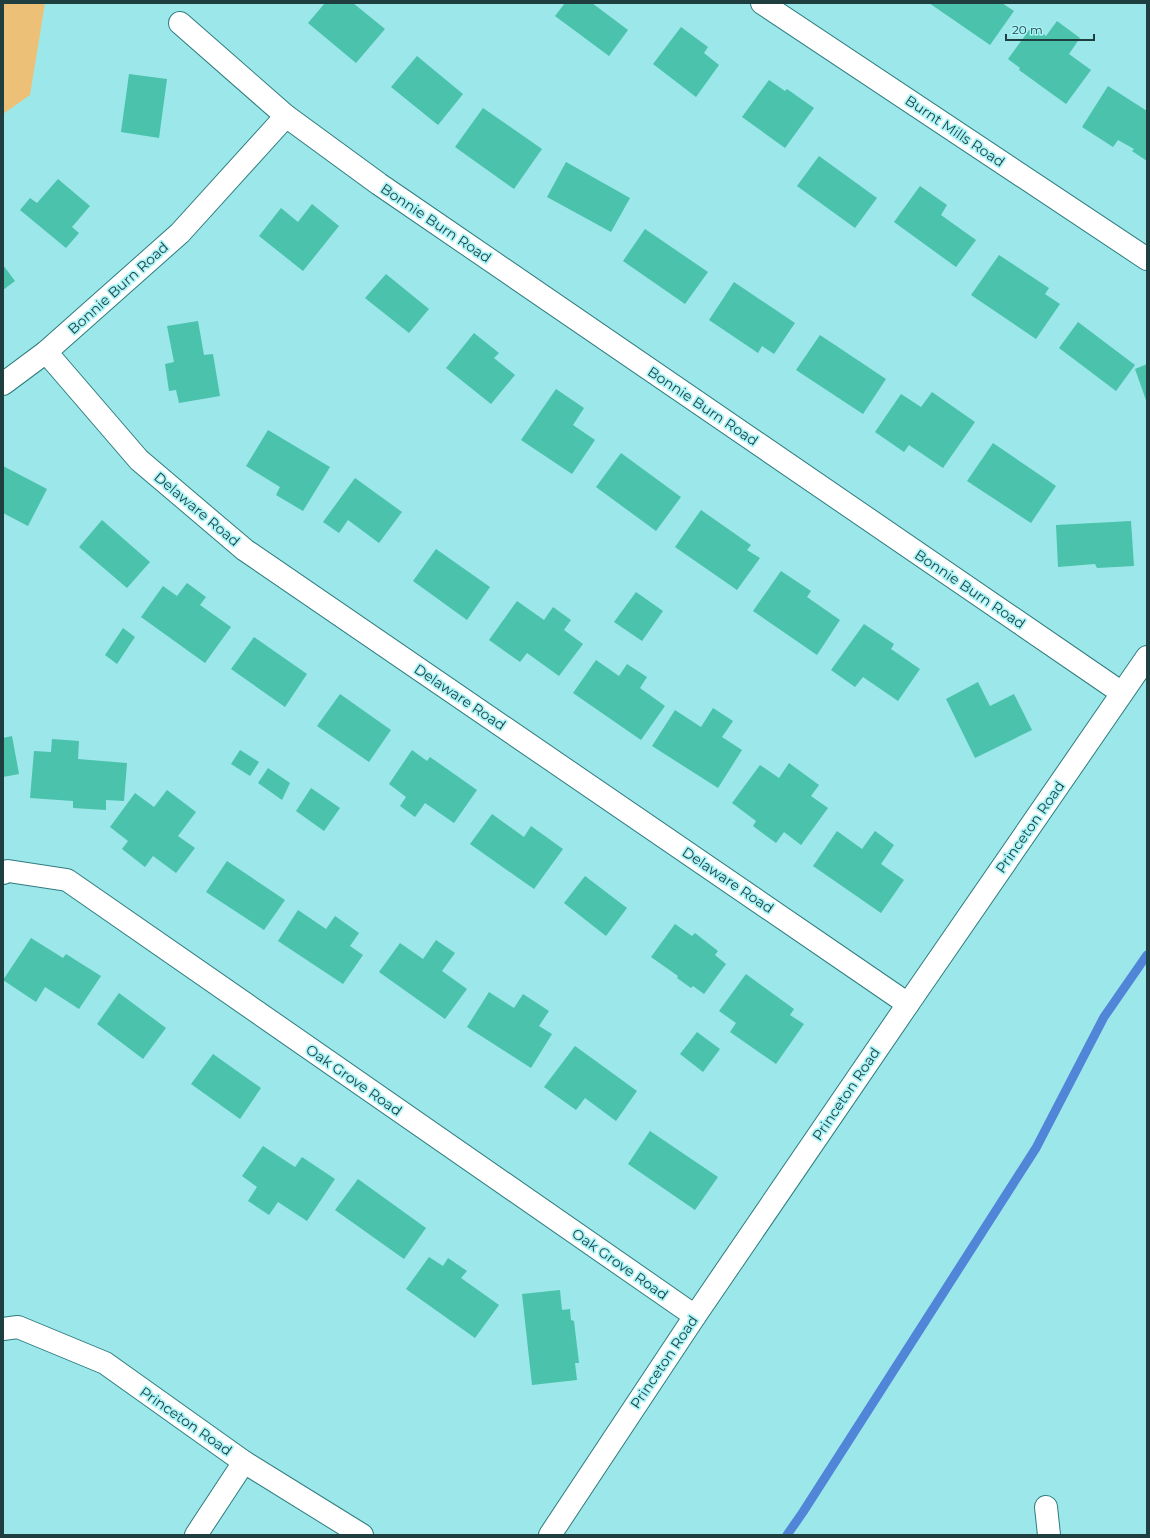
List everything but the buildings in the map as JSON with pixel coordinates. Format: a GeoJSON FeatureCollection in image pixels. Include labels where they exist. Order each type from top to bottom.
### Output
{"type":"FeatureCollection","features":[{"type":"Feature","properties":{"kind":"street","name":"Burnt Mills Road"},"geometry":{"type":"LineString","coordinates":[[762,3],[1147,259]]}},
{"type":"Feature","properties":{"kind":"street","name":"Bonnie Burn Road"},"geometry":{"type":"LineString","coordinates":[[180,23],[286,116],[379,184],[1122,694]]}},
{"type":"Feature","properties":{"kind":"street","name":"Bonnie Burn Road"},"geometry":{"type":"LineString","coordinates":[[46,352],[180,233],[286,116]]}},
{"type":"Feature","properties":{"kind":"street"},"geometry":{"type":"LineString","coordinates":[[3,384],[46,352]]}},
{"type":"Feature","properties":{"kind":"street","name":"Delaware Road"},"geometry":{"type":"LineString","coordinates":[[46,352],[139,460],[246,550],[908,1004]]}},
{"type":"Feature","properties":{"kind":"street","name":"Princeton Road"},"geometry":{"type":"LineString","coordinates":[[550,1535],[695,1316],[1147,657]]}},
{"type":"Feature","properties":{"kind":"street","name":"Oak Grove Road"},"geometry":{"type":"LineString","coordinates":[[3,873],[8,871],[67,880],[695,1316]]}},
{"type":"Feature","properties":{"kind":"street","name":"Princeton Road"},"geometry":{"type":"LineString","coordinates":[[3,1329],[18,1327],[105,1364],[244,1462],[362,1535]]}},
{"type":"Feature","properties":{"kind":"street"},"geometry":{"type":"LineString","coordinates":[[196,1535],[244,1462]]}},
{"type":"Feature","properties":{"kind":"street"},"geometry":{"type":"LineString","coordinates":[[1046,1507],[1049,1535]]}},
{"type":"Feature","properties":{"kind":"shaded area"},"geometry":{"type":"Polygon","coordinates":[[[3,3],[45,3],[30,95],[3,114],[3,3]]]}},
{"type":"Feature","properties":{"kind":"waterway"},"geometry":{"type":"LineString","coordinates":[[787,1535],[1036,1148],[1104,1017],[1147,955]]}}]}
